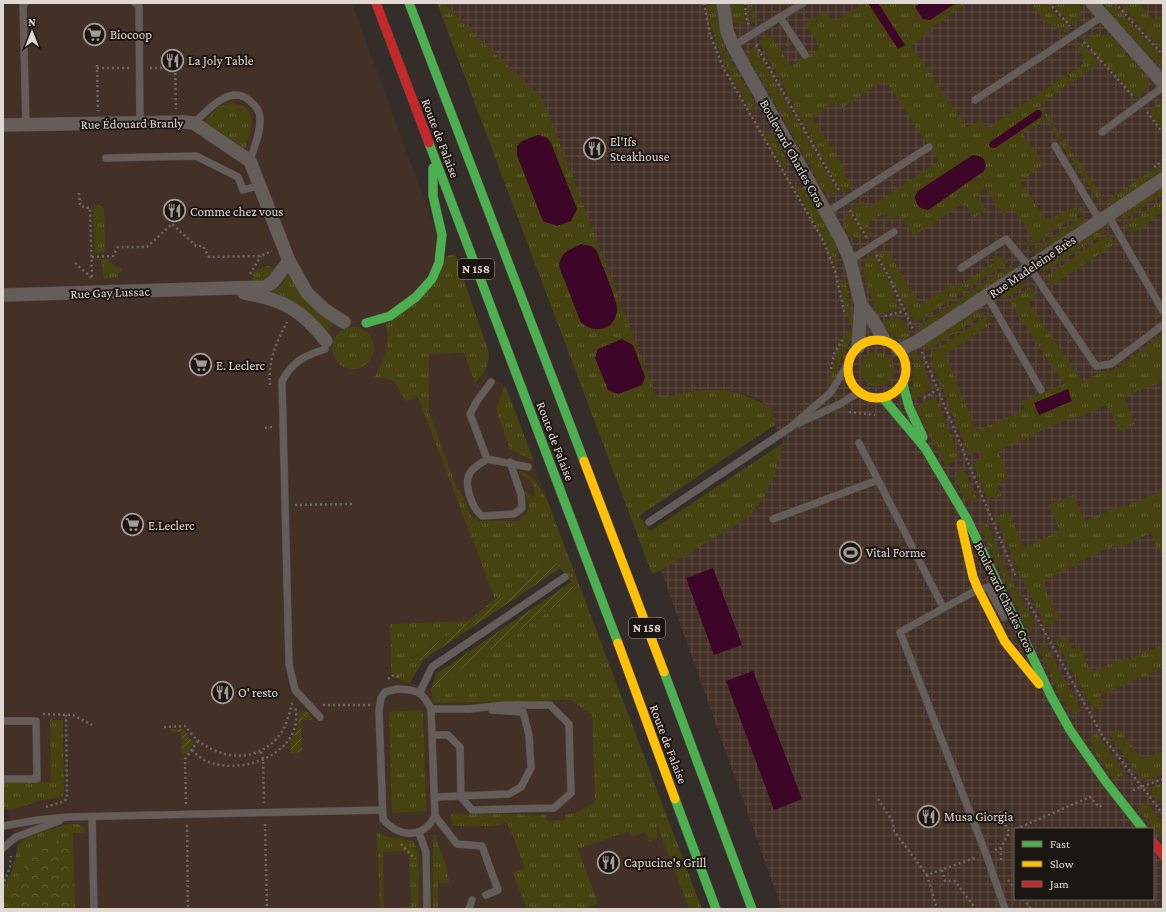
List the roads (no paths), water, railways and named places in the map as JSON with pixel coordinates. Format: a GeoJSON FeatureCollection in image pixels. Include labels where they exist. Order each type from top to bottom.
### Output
{"type":"FeatureCollection","features":[{"type":"Feature","properties":{"kind":"main road","name":"Route de Falaise"},"geometry":{"type":"LineString","coordinates":[[376,3],[572,518],[716,909]]}},
{"type":"Feature","properties":{"kind":"main road","name":"Route de Falaise"},"geometry":{"type":"LineString","coordinates":[[409,3],[600,501],[752,909]]}},
{"type":"Feature","properties":{"kind":"main road","name":"N 158"},"geometry":{"type":"LineString","coordinates":[[366,323],[390,316],[416,297],[432,279],[439,263],[442,235],[433,196],[433,153]]}},
{"type":"Feature","properties":{"kind":"main road"},"geometry":{"type":"LineString","coordinates":[[875,340],[884,340],[892,344],[904,357],[906,375],[903,384],[893,394],[884,398],[875,398],[859,392],[850,378],[849,362],[858,347],[875,340]]}},
{"type":"Feature","properties":{"kind":"main road","name":"Boulevard Charles Cros"},"geometry":{"type":"LineString","coordinates":[[903,384],[909,407],[923,437],[925,448]]}},
{"type":"Feature","properties":{"kind":"main road","name":"Boulevard Charles Cros"},"geometry":{"type":"LineString","coordinates":[[884,398],[896,415],[925,448],[967,519],[1051,696],[1082,747],[1142,828]]}},
{"type":"Feature","properties":{"kind":"main road","name":"Boulevard Charles Cros"},"geometry":{"type":"LineString","coordinates":[[956,501],[973,577],[978,589],[1005,642],[1041,687],[1051,696]]}},
{"type":"Feature","properties":{"kind":"main road"},"geometry":{"type":"LineString","coordinates":[[1154,843],[1163,855]]}},
{"type":"Feature","properties":{"kind":"street","name":"Boulevard Charles Cros"},"geometry":{"type":"LineString","coordinates":[[723,3],[727,31],[733,46],[841,239],[850,260],[861,304],[858,347]]}},
{"type":"Feature","properties":{"kind":"street"},"geometry":{"type":"LineString","coordinates":[[1092,3],[1163,83]]}},
{"type":"Feature","properties":{"kind":"street","name":"Rue Édouard Branly"},"geometry":{"type":"LineString","coordinates":[[3,125],[194,123],[250,161]]}},
{"type":"Feature","properties":{"kind":"street"},"geometry":{"type":"LineString","coordinates":[[250,161],[261,185],[289,261],[307,293],[325,310],[344,322]]}},
{"type":"Feature","properties":{"kind":"street","name":"Rue Madeleine Brès"},"geometry":{"type":"LineString","coordinates":[[899,350],[918,341],[1163,179]]}},
{"type":"Feature","properties":{"kind":"street","name":"Rue Gay Lussac"},"geometry":{"type":"LineString","coordinates":[[3,295],[265,287],[273,282],[289,261]]}},
{"type":"Feature","properties":{"kind":"street","name":"Rue Gay Lussac"},"geometry":{"type":"LineString","coordinates":[[216,289],[259,296],[292,308],[311,322],[326,345]]}},
{"type":"Feature","properties":{"kind":"street","name":"Boulevard Charles Cros"},"geometry":{"type":"LineString","coordinates":[[861,304],[873,320],[884,340]]}},
{"type":"Feature","properties":{"kind":"lane"},"geometry":{"type":"LineString","coordinates":[[25,3],[23,5],[26,125]]}},
{"type":"Feature","properties":{"kind":"lane"},"geometry":{"type":"LineString","coordinates":[[135,3],[139,6],[140,123]]}},
{"type":"Feature","properties":{"kind":"lane"},"geometry":{"type":"LineString","coordinates":[[733,46],[803,3]]}},
{"type":"Feature","properties":{"kind":"lane"},"geometry":{"type":"LineString","coordinates":[[975,100],[1103,16]]}},
{"type":"Feature","properties":{"kind":"lane"},"geometry":{"type":"LineString","coordinates":[[780,17],[804,54]]}},
{"type":"Feature","properties":{"kind":"lane"},"geometry":{"type":"LineString","coordinates":[[1102,132],[1163,87]]}},
{"type":"Feature","properties":{"kind":"lane"},"geometry":{"type":"LineString","coordinates":[[194,123],[216,102],[230,96],[248,99],[256,107],[260,117],[260,126],[250,161]]}},
{"type":"Feature","properties":{"kind":"lane"},"geometry":{"type":"LineString","coordinates":[[1055,146],[1104,218],[1163,311]]}},
{"type":"Feature","properties":{"kind":"lane"},"geometry":{"type":"LineString","coordinates":[[826,213],[929,147]]}},
{"type":"Feature","properties":{"kind":"lane"},"geometry":{"type":"LineString","coordinates":[[106,158],[196,156],[238,177],[243,190],[261,185]]}},
{"type":"Feature","properties":{"kind":"lane"},"geometry":{"type":"LineString","coordinates":[[850,260],[894,232]]}},
{"type":"Feature","properties":{"kind":"lane"},"geometry":{"type":"LineString","coordinates":[[961,268],[1006,239],[1030,268],[1096,366],[1111,364],[1163,325]]}},
{"type":"Feature","properties":{"kind":"lane"},"geometry":{"type":"LineString","coordinates":[[987,296],[1042,390]]}},
{"type":"Feature","properties":{"kind":"lane"},"geometry":{"type":"LineString","coordinates":[[320,716],[295,690],[289,664],[282,381],[289,369],[304,356],[326,345]]}},
{"type":"Feature","properties":{"kind":"lane"},"geometry":{"type":"LineString","coordinates":[[648,522],[791,427],[831,392],[849,362]]}},
{"type":"Feature","properties":{"kind":"lane"},"geometry":{"type":"LineString","coordinates":[[487,459],[470,414],[476,401],[491,382]]}},
{"type":"Feature","properties":{"kind":"lane"},"geometry":{"type":"LineString","coordinates":[[791,427],[840,404],[859,392]]}},
{"type":"Feature","properties":{"kind":"lane"},"geometry":{"type":"LineString","coordinates":[[859,443],[943,607]]}},
{"type":"Feature","properties":{"kind":"lane"},"geometry":{"type":"LineString","coordinates":[[510,462],[521,494],[522,508],[514,514],[482,516],[477,512],[466,483],[470,472],[487,459],[510,462],[528,467]]}},
{"type":"Feature","properties":{"kind":"lane"},"geometry":{"type":"LineString","coordinates":[[773,519],[878,480]]}},
{"type":"Feature","properties":{"kind":"lane"},"geometry":{"type":"LineString","coordinates":[[420,692],[432,667],[565,577]]}},
{"type":"Feature","properties":{"kind":"lane"},"geometry":{"type":"LineString","coordinates":[[1005,909],[986,854],[900,632],[978,589],[988,587],[1011,628],[1023,635]]}},
{"type":"Feature","properties":{"kind":"lane"},"geometry":{"type":"LineString","coordinates":[[397,689],[420,692],[426,698],[431,709],[435,816],[430,825],[419,832],[404,832],[391,828],[383,819],[379,711],[381,698],[385,692],[397,689]]}},
{"type":"Feature","properties":{"kind":"lane"},"geometry":{"type":"LineString","coordinates":[[432,735],[448,735],[460,747],[461,797],[472,810],[554,808],[571,793],[569,724],[550,705],[504,705],[468,709]]}},
{"type":"Feature","properties":{"kind":"lane"},"geometry":{"type":"LineString","coordinates":[[431,709],[468,709],[523,712],[529,735],[531,768],[521,787],[509,794],[435,797]]}},
{"type":"Feature","properties":{"kind":"lane"},"geometry":{"type":"LineString","coordinates":[[3,722],[36,721],[37,779],[3,779]]}},
{"type":"Feature","properties":{"kind":"lane"},"geometry":{"type":"LineString","coordinates":[[3,826],[68,817],[382,810]]}},
{"type":"Feature","properties":{"kind":"lane"},"geometry":{"type":"LineString","coordinates":[[435,816],[457,844],[482,846],[498,890],[486,895]]}},
{"type":"Feature","properties":{"kind":"lane"},"geometry":{"type":"LineString","coordinates":[[3,848],[16,837],[68,817]]}},
{"type":"Feature","properties":{"kind":"lane"},"geometry":{"type":"LineString","coordinates":[[92,817],[94,909]]}},
{"type":"Feature","properties":{"kind":"lane"},"geometry":{"type":"LineString","coordinates":[[419,832],[426,852],[427,909]]}},
{"type":"Feature","properties":{"kind":"lane"},"geometry":{"type":"LineString","coordinates":[[469,909],[472,900]]}},
{"type":"Feature","properties":{"kind":"place","name":"Biocoop"},"geometry":{"type":"Point","coordinates":[94,34]}},
{"type":"Feature","properties":{"kind":"place","name":"La Joly Table"},"geometry":{"type":"Point","coordinates":[172,60]}},
{"type":"Feature","properties":{"kind":"place","name":"El'Ifs Steakhouse"},"geometry":{"type":"Point","coordinates":[594,148]}},
{"type":"Feature","properties":{"kind":"place","name":"Comme chez vous"},"geometry":{"type":"Point","coordinates":[175,211]}},
{"type":"Feature","properties":{"kind":"place","name":"E. Leclerc"},"geometry":{"type":"Point","coordinates":[201,365]}},
{"type":"Feature","properties":{"kind":"place","name":"E.Leclerc"},"geometry":{"type":"Point","coordinates":[132,525]}},
{"type":"Feature","properties":{"kind":"place","name":"Vital Forme"},"geometry":{"type":"Point","coordinates":[850,552]}},
{"type":"Feature","properties":{"kind":"place","name":"O' resto"},"geometry":{"type":"Point","coordinates":[222,692]}},
{"type":"Feature","properties":{"kind":"place","name":"Musa Giorgia"},"geometry":{"type":"Point","coordinates":[929,816]}},
{"type":"Feature","properties":{"kind":"place","name":"Capucine's Grill"},"geometry":{"type":"Point","coordinates":[608,862]}}]}
